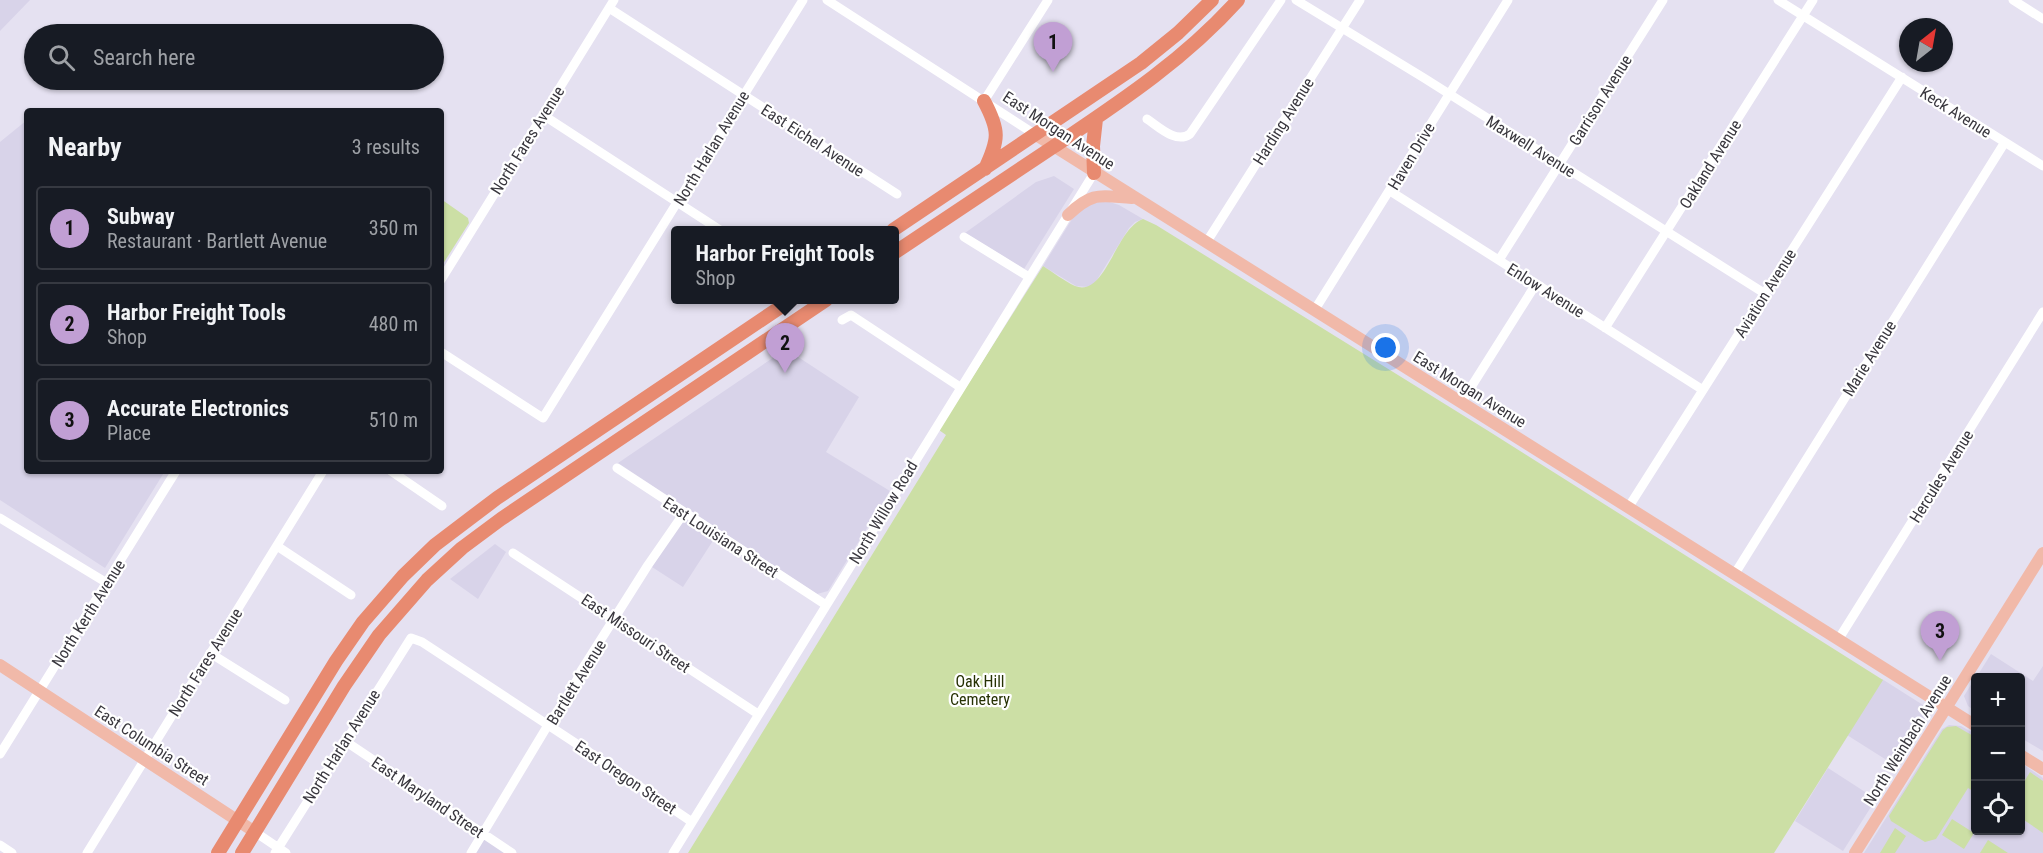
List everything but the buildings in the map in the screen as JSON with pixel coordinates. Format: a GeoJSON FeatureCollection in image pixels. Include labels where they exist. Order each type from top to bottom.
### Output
{"type":"FeatureCollection","features":[{"type":"Feature","properties":{"kind":"highway"},"geometry":{"type":"LineString","coordinates":[[899,228],[1141,63],[1178,33],[1212,0]]}},
{"type":"Feature","properties":{"kind":"highway"},"geometry":{"type":"LineString","coordinates":[[899,250],[1096,119],[1181,56],[1238,0]]}},
{"type":"Feature","properties":{"kind":"highway"},"geometry":{"type":"LineString","coordinates":[[984,101],[997,139],[984,169]]}},
{"type":"Feature","properties":{"kind":"highway"},"geometry":{"type":"LineString","coordinates":[[1094,173],[1093,146],[1096,119]]}},
{"type":"Feature","properties":{"kind":"highway"},"geometry":{"type":"LineString","coordinates":[[218,853],[350,640],[388,592],[417,562],[451,532],[497,498],[785,304]]}},
{"type":"Feature","properties":{"kind":"highway"},"geometry":{"type":"LineString","coordinates":[[242,853],[363,656],[392,619],[440,568],[501,519],[820,304]]}},
{"type":"Feature","properties":{"kind":"main road","name":"East Morgan Avenue"},"geometry":{"type":"LineString","coordinates":[[1036,135],[1971,723]]}},
{"type":"Feature","properties":{"kind":"main road"},"geometry":{"type":"LineString","coordinates":[[1068,215],[1081,202],[1092,197],[1134,198]]}},
{"type":"Feature","properties":{"kind":"main road","name":"North Weinbach Avenue"},"geometry":{"type":"LineString","coordinates":[[1855,853],[2043,553]]}},
{"type":"Feature","properties":{"kind":"main road","name":"East Columbia Street"},"geometry":{"type":"LineString","coordinates":[[0,665],[255,832]]}},
{"type":"Feature","properties":{"kind":"main road"},"geometry":{"type":"LineString","coordinates":[[2025,758],[2043,769]]}},
{"type":"Feature","properties":{"kind":"street","name":"North Harlan Avenue"},"geometry":{"type":"LineString","coordinates":[[444,354],[543,418],[803,0]]}},
{"type":"Feature","properties":{"kind":"street","name":"East Morgan Avenue"},"geometry":{"type":"LineString","coordinates":[[827,0],[1036,135]]}},
{"type":"Feature","properties":{"kind":"street"},"geometry":{"type":"LineString","coordinates":[[984,101],[1048,0]]}},
{"type":"Feature","properties":{"kind":"street"},"geometry":{"type":"LineString","coordinates":[[1147,119],[1178,138],[1184,138],[1190,134],[1281,0]]}},
{"type":"Feature","properties":{"kind":"street","name":"Maxwell Avenue"},"geometry":{"type":"LineString","coordinates":[[1296,0],[1764,293]]}},
{"type":"Feature","properties":{"kind":"street","name":"Harding Avenue"},"geometry":{"type":"LineString","coordinates":[[1206,243],[1360,0]]}},
{"type":"Feature","properties":{"kind":"street","name":"Haven Drive"},"geometry":{"type":"LineString","coordinates":[[1314,311],[1508,0]]}},
{"type":"Feature","properties":{"kind":"street","name":"Garrison Avenue"},"geometry":{"type":"LineString","coordinates":[[1499,260],[1663,0]]}},
{"type":"Feature","properties":{"kind":"street","name":"Keck Avenue"},"geometry":{"type":"LineString","coordinates":[[1778,0],[2043,166]]}},
{"type":"Feature","properties":{"kind":"street","name":"Oakland Avenue"},"geometry":{"type":"LineString","coordinates":[[1605,328],[1813,0]]}},
{"type":"Feature","properties":{"kind":"street"},"geometry":{"type":"LineString","coordinates":[[2013,0],[2043,19]]}},
{"type":"Feature","properties":{"kind":"street","name":"East Eichel Avenue"},"geometry":{"type":"LineString","coordinates":[[611,4],[743,95],[897,194]]}},
{"type":"Feature","properties":{"kind":"street","name":"North Fares Avenue"},"geometry":{"type":"LineString","coordinates":[[444,275],[611,4]]}},
{"type":"Feature","properties":{"kind":"street","name":"Aviation Avenue"},"geometry":{"type":"LineString","coordinates":[[1628,508],[1902,77]]}},
{"type":"Feature","properties":{"kind":"street"},"geometry":{"type":"LineString","coordinates":[[543,115],[712,226]]}},
{"type":"Feature","properties":{"kind":"street","name":"Marie Avenue"},"geometry":{"type":"LineString","coordinates":[[1734,575],[2005,142]]}},
{"type":"Feature","properties":{"kind":"street","name":"North Willow Road"},"geometry":{"type":"LineString","coordinates":[[673,853],[1094,173]]}},
{"type":"Feature","properties":{"kind":"street","name":"Enlow Avenue"},"geometry":{"type":"LineString","coordinates":[[1390,191],[1703,390]]}},
{"type":"Feature","properties":{"kind":"street"},"geometry":{"type":"LineString","coordinates":[[964,237],[1029,278]]}},
{"type":"Feature","properties":{"kind":"street"},"geometry":{"type":"LineString","coordinates":[[1461,403],[1536,284]]}},
{"type":"Feature","properties":{"kind":"street","name":"Hercules Avenue"},"geometry":{"type":"LineString","coordinates":[[1838,640],[2043,312]]}},
{"type":"Feature","properties":{"kind":"street"},"geometry":{"type":"LineString","coordinates":[[847,317],[960,387]]}},
{"type":"Feature","properties":{"kind":"street","name":"East Louisiana Street"},"geometry":{"type":"LineString","coordinates":[[617,468],[826,605]]}},
{"type":"Feature","properties":{"kind":"street","name":"North Kerth Avenue"},"geometry":{"type":"LineString","coordinates":[[0,754],[174,474]]}},
{"type":"Feature","properties":{"kind":"street","name":"North Fares Avenue"},"geometry":{"type":"LineString","coordinates":[[87,853],[321,474]]}},
{"type":"Feature","properties":{"kind":"street"},"geometry":{"type":"LineString","coordinates":[[395,474],[442,506]]}},
{"type":"Feature","properties":{"kind":"street","name":"Bartlett Avenue"},"geometry":{"type":"LineString","coordinates":[[471,853],[648,565],[684,513]]}},
{"type":"Feature","properties":{"kind":"street"},"geometry":{"type":"LineString","coordinates":[[0,518],[107,583]]}},
{"type":"Feature","properties":{"kind":"street"},"geometry":{"type":"LineString","coordinates":[[277,546],[351,595]]}},
{"type":"Feature","properties":{"kind":"street","name":"East Missouri Street"},"geometry":{"type":"LineString","coordinates":[[513,553],[758,714]]}},
{"type":"Feature","properties":{"kind":"street","name":"East Oregon Street"},"geometry":{"type":"LineString","coordinates":[[408,640],[413,638],[422,642],[692,822]]}},
{"type":"Feature","properties":{"kind":"street","name":"North Harlan Avenue"},"geometry":{"type":"LineString","coordinates":[[280,851],[408,640]]}},
{"type":"Feature","properties":{"kind":"street"},"geometry":{"type":"LineString","coordinates":[[210,653],[285,700]]}},
{"type":"Feature","properties":{"kind":"street","name":"East Maryland Street"},"geometry":{"type":"LineString","coordinates":[[345,741],[512,853]]}},
{"type":"Feature","properties":{"kind":"street","name":"East Columbia Street"},"geometry":{"type":"LineString","coordinates":[[255,832],[280,851]]}},
{"type":"Feature","properties":{"kind":"street"},"geometry":{"type":"LineString","coordinates":[[0,845],[12,853]]}},
{"type":"Feature","properties":{"kind":"shaded area"},"geometry":{"type":"Polygon","coordinates":[[[0,0],[30,0],[0,31],[0,0]]]}},
{"type":"Feature","properties":{"kind":"shaded area"},"geometry":{"type":"Polygon","coordinates":[[[24,122],[24,474],[163,474],[105,568],[0,500],[0,142],[24,122]]]}},
{"type":"Feature","properties":{"kind":"shaded area"},"geometry":{"type":"Polygon","coordinates":[[[1054,176],[1074,189],[1024,269],[965,233],[1036,182],[1054,176]]]}},
{"type":"Feature","properties":{"kind":"shaded area"},"geometry":{"type":"Polygon","coordinates":[[[1100,199],[1119,205],[1143,219],[1135,222],[1129,228],[1095,283],[1088,287],[1076,286],[1043,266],[1077,211],[1100,199]]]}},
{"type":"Feature","properties":{"kind":"shaded area"},"geometry":{"type":"Polygon","coordinates":[[[786,349],[859,397],[826,452],[890,491],[828,591],[817,594],[618,463],[786,349]]]}},
{"type":"Feature","properties":{"kind":"shaded area"},"geometry":{"type":"Polygon","coordinates":[[[685,516],[716,536],[683,587],[652,567],[685,516]]]}},
{"type":"Feature","properties":{"kind":"shaded area"},"geometry":{"type":"Polygon","coordinates":[[[495,544],[506,552],[478,599],[450,579],[495,544]]]}},
{"type":"Feature","properties":{"kind":"shaded area"},"geometry":{"type":"Polygon","coordinates":[[[1991,654],[2021,673],[1979,673],[1991,654]]]}},
{"type":"Feature","properties":{"kind":"shaded area"},"geometry":{"type":"Polygon","coordinates":[[[2043,666],[2043,751],[2025,740],[2025,676],[2033,681],[2043,666]]]}},
{"type":"Feature","properties":{"kind":"shaded area"},"geometry":{"type":"Polygon","coordinates":[[[1882,679],[1927,709],[1926,718],[1896,766],[1847,735],[1882,679]]]}},
{"type":"Feature","properties":{"kind":"shaded area"},"geometry":{"type":"Polygon","coordinates":[[[1971,685],[1971,708],[1968,706],[1964,696],[1971,685]]]}},
{"type":"Feature","properties":{"kind":"shaded area"},"geometry":{"type":"Polygon","coordinates":[[[1949,725],[1961,726],[1971,732],[1971,835],[2025,835],[2025,766],[2043,778],[2043,853],[1864,853],[1942,729],[1949,725]]]}},
{"type":"Feature","properties":{"kind":"shaded area"},"geometry":{"type":"Polygon","coordinates":[[[1828,768],[1876,799],[1843,851],[1795,821],[1828,768]]]}},
{"type":"Feature","properties":{"kind":"shaded area"},"geometry":{"type":"Polygon","coordinates":[[[484,838],[508,853],[475,853],[484,838]]]}},
{"type":"Feature","properties":{"kind":"green space"},"geometry":{"type":"Polygon","coordinates":[[[444,201],[468,218],[469,223],[444,262],[444,201]]]}},
{"type":"Feature","properties":{"kind":"green space","name":"Oak Hill Cemetery"},"geometry":{"type":"Polygon","coordinates":[[[1143,219],[1490,432],[1883,680],[1774,853],[688,853],[946,435],[939,430],[1043,266],[1075,286],[1086,287],[1095,282],[1103,273],[1125,235],[1133,225],[1143,219]]]}},
{"type":"Feature","properties":{"kind":"green space"},"geometry":{"type":"Polygon","coordinates":[[[1956,726],[1971,735],[1971,790],[1968,788],[1936,839],[1925,842],[1891,821],[1889,816],[1947,727],[1956,726]]]}},
{"type":"Feature","properties":{"kind":"green space"},"geometry":{"type":"Polygon","coordinates":[[[2030,772],[2043,781],[2043,833],[2025,821],[2025,780],[2030,772]]]}},
{"type":"Feature","properties":{"kind":"green space"},"geometry":{"type":"Polygon","coordinates":[[[1952,819],[1971,831],[1973,835],[1964,849],[1942,835],[1952,819]]]}},
{"type":"Feature","properties":{"kind":"green space"},"geometry":{"type":"Polygon","coordinates":[[[1895,828],[1906,836],[1895,853],[1880,853],[1895,828]]]}},
{"type":"Feature","properties":{"kind":"green space"},"geometry":{"type":"Polygon","coordinates":[[[1988,840],[2008,853],[1980,853],[1988,840]]]}},
{"type":"Feature","properties":{"kind":"place","name":"Subway"},"geometry":{"type":"Point","coordinates":[1053,72]}},
{"type":"Feature","properties":{"kind":"place","name":"Harbor Freight Tools"},"geometry":{"type":"Point","coordinates":[785,373]}},
{"type":"Feature","properties":{"kind":"place","name":"Accurate Electronics"},"geometry":{"type":"Point","coordinates":[1940,661]}}]}
